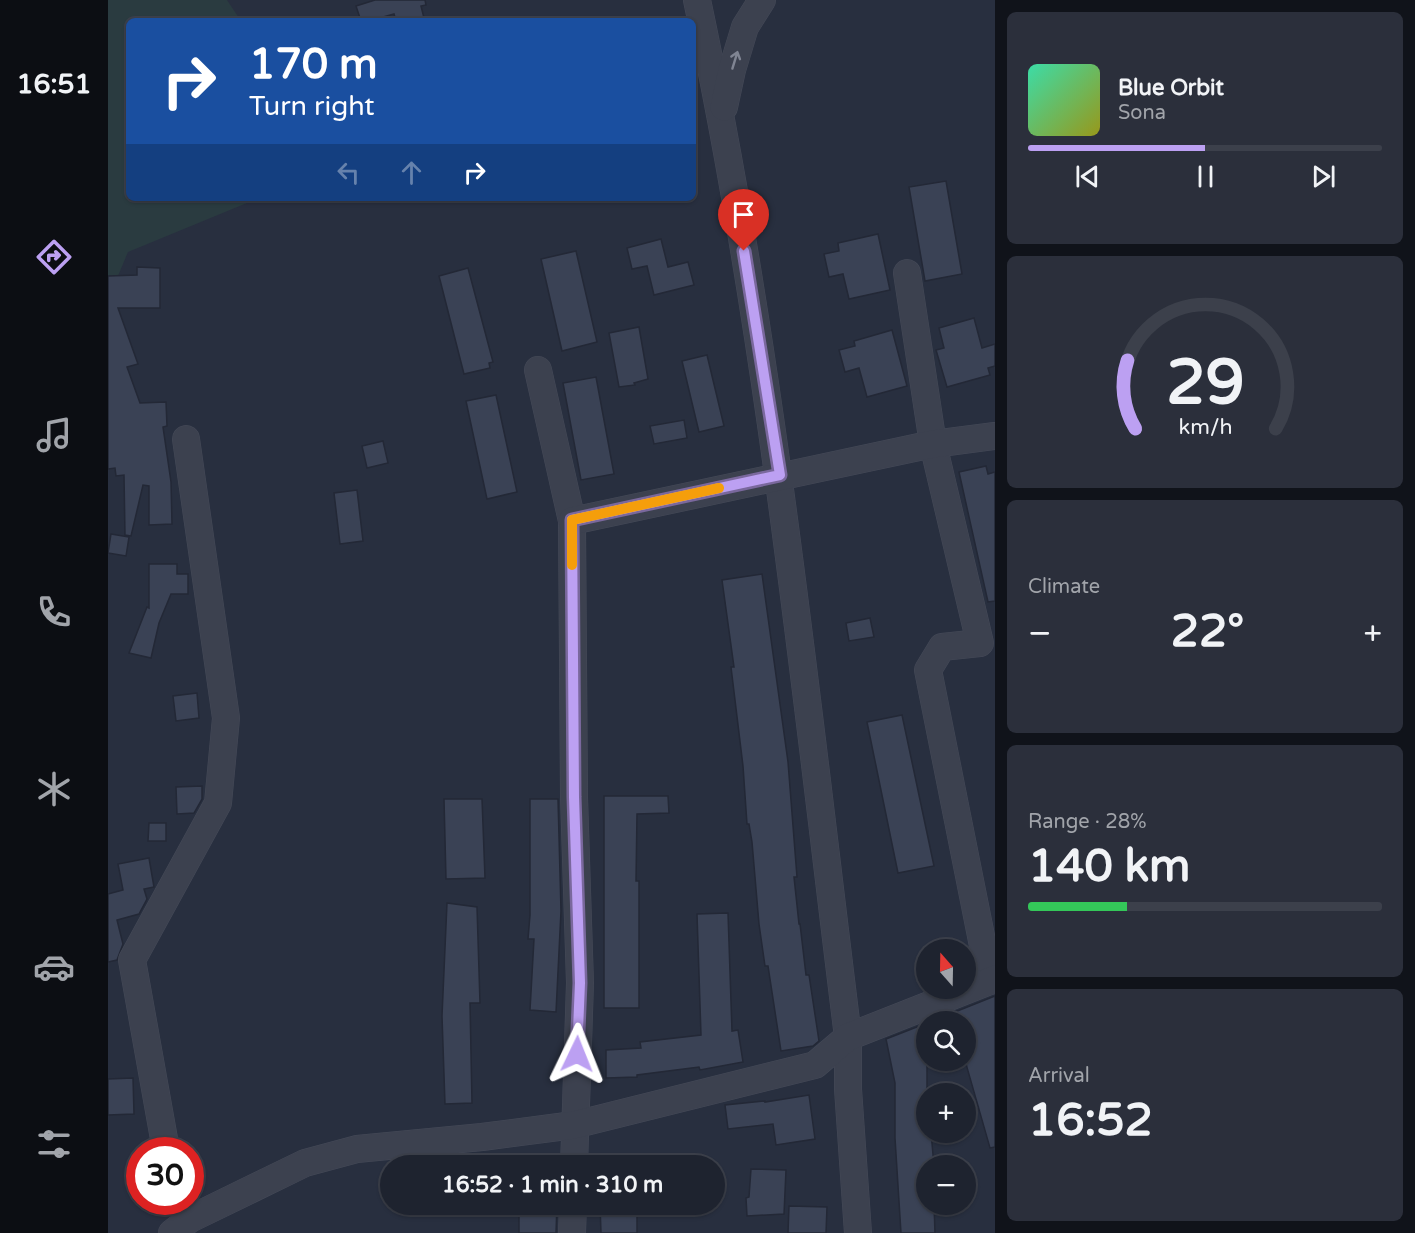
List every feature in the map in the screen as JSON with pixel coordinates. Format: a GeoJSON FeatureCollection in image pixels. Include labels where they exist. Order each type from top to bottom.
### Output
{"type":"FeatureCollection","features":[{"type":"Feature","properties":{"kind":"street"},"geometry":{"type":"LineString","coordinates":[[697,0],[722,117],[780,475],[848,1036],[848,1089],[858,1233]]}},
{"type":"Feature","properties":{"kind":"street"},"geometry":{"type":"LineString","coordinates":[[722,117],[732,70],[745,27],[762,0]]}},
{"type":"Feature","properties":{"kind":"street"},"geometry":{"type":"LineString","coordinates":[[182,1218],[305,1163],[357,1149],[482,1137],[574,1125],[815,1065],[848,1036],[993,980],[928,670],[942,647],[988,641],[933,444],[907,273]]}},
{"type":"Feature","properties":{"kind":"street"},"geometry":{"type":"LineString","coordinates":[[538,370],[572,520],[574,797],[580,983],[573,1155]]}},
{"type":"Feature","properties":{"kind":"street"},"geometry":{"type":"LineString","coordinates":[[572,520],[933,444],[995,436]]}},
{"type":"Feature","properties":{"kind":"street"},"geometry":{"type":"LineString","coordinates":[[164,1137],[132,960],[218,803],[226,718],[186,439]]}},
{"type":"Feature","properties":{"kind":"street"},"geometry":{"type":"LineString","coordinates":[[572,1233],[573,1215]]}},
{"type":"Feature","properties":{"kind":"shaded area"},"geometry":{"type":"Polygon","coordinates":[[[108,0],[227,0],[239,18],[126,18],[126,201],[252,201],[128,252],[108,300],[108,0]]]}},
{"type":"Feature","properties":{"kind":"building"},"geometry":{"type":"Polygon","coordinates":[[[375,0],[425,0],[426,5],[421,6],[424,18],[395,18],[394,14],[380,18],[360,18],[356,6],[375,0]]]}},
{"type":"Feature","properties":{"kind":"building"},"geometry":{"type":"Polygon","coordinates":[[[946,181],[962,274],[925,281],[909,187],[946,181]]]}},
{"type":"Feature","properties":{"kind":"building"},"geometry":{"type":"Polygon","coordinates":[[[878,234],[890,290],[849,299],[843,274],[829,277],[824,254],[839,251],[838,243],[878,234]]]}},
{"type":"Feature","properties":{"kind":"building"},"geometry":{"type":"Polygon","coordinates":[[[661,239],[668,267],[688,262],[694,285],[654,295],[647,266],[632,269],[627,248],[661,239]]]}},
{"type":"Feature","properties":{"kind":"building"},"geometry":{"type":"Polygon","coordinates":[[[576,251],[597,342],[562,351],[541,259],[576,251]]]}},
{"type":"Feature","properties":{"kind":"building"},"geometry":{"type":"Polygon","coordinates":[[[137,267],[160,268],[160,308],[118,308],[138,364],[127,367],[140,403],[166,402],[167,426],[163,427],[171,482],[172,524],[149,525],[149,486],[143,485],[131,536],[125,535],[124,475],[116,476],[115,468],[108,469],[108,276],[137,275],[137,267]]]}},
{"type":"Feature","properties":{"kind":"building"},"geometry":{"type":"Polygon","coordinates":[[[468,268],[493,362],[489,363],[490,368],[464,374],[439,276],[468,268]]]}},
{"type":"Feature","properties":{"kind":"building"},"geometry":{"type":"Polygon","coordinates":[[[974,318],[982,348],[995,344],[995,366],[988,368],[990,375],[947,387],[936,350],[944,348],[939,328],[974,318]]]}},
{"type":"Feature","properties":{"kind":"building"},"geometry":{"type":"Polygon","coordinates":[[[639,327],[648,379],[634,383],[635,385],[619,387],[609,333],[639,327]]]}},
{"type":"Feature","properties":{"kind":"building"},"geometry":{"type":"Polygon","coordinates":[[[892,330],[907,386],[867,397],[859,368],[845,372],[839,350],[855,346],[854,341],[892,330]]]}},
{"type":"Feature","properties":{"kind":"building"},"geometry":{"type":"Polygon","coordinates":[[[707,355],[724,426],[699,432],[682,361],[707,355]]]}},
{"type":"Feature","properties":{"kind":"building"},"geometry":{"type":"Polygon","coordinates":[[[596,377],[614,474],[581,480],[563,383],[596,377]]]}},
{"type":"Feature","properties":{"kind":"building"},"geometry":{"type":"Polygon","coordinates":[[[496,395],[517,492],[487,499],[466,401],[496,395]]]}},
{"type":"Feature","properties":{"kind":"building"},"geometry":{"type":"Polygon","coordinates":[[[684,420],[687,438],[654,444],[650,426],[684,420]]]}},
{"type":"Feature","properties":{"kind":"building"},"geometry":{"type":"Polygon","coordinates":[[[383,441],[388,463],[367,468],[362,446],[383,441]]]}},
{"type":"Feature","properties":{"kind":"building"},"geometry":{"type":"Polygon","coordinates":[[[986,466],[988,474],[995,472],[995,601],[988,602],[959,472],[986,466]]]}},
{"type":"Feature","properties":{"kind":"building"},"geometry":{"type":"Polygon","coordinates":[[[357,490],[363,541],[340,544],[334,493],[357,490]]]}},
{"type":"Feature","properties":{"kind":"building"},"geometry":{"type":"Polygon","coordinates":[[[111,534],[129,537],[126,556],[108,553],[111,534]]]}},
{"type":"Feature","properties":{"kind":"building"},"geometry":{"type":"Polygon","coordinates":[[[149,564],[177,564],[177,574],[188,574],[188,594],[171,594],[159,623],[151,658],[129,653],[147,607],[149,608],[149,564]]]}},
{"type":"Feature","properties":{"kind":"building"},"geometry":{"type":"Polygon","coordinates":[[[762,574],[788,762],[797,877],[794,877],[799,924],[819,1041],[813,1046],[781,1051],[759,924],[752,842],[749,824],[747,824],[743,766],[731,667],[734,667],[722,580],[762,574]]]}},
{"type":"Feature","properties":{"kind":"building"},"geometry":{"type":"Polygon","coordinates":[[[870,618],[874,637],[849,641],[846,623],[870,618]]]}},
{"type":"Feature","properties":{"kind":"building"},"geometry":{"type":"Polygon","coordinates":[[[197,693],[199,718],[176,721],[173,696],[197,693]]]}},
{"type":"Feature","properties":{"kind":"building"},"geometry":{"type":"Polygon","coordinates":[[[902,715],[934,866],[898,873],[867,722],[902,715]]]}},
{"type":"Feature","properties":{"kind":"building"},"geometry":{"type":"Polygon","coordinates":[[[202,786],[202,799],[194,813],[177,814],[176,787],[202,786]]]}},
{"type":"Feature","properties":{"kind":"building"},"geometry":{"type":"Polygon","coordinates":[[[604,796],[668,796],[669,813],[637,814],[639,1008],[604,1008],[604,796]]]}},
{"type":"Feature","properties":{"kind":"building"},"geometry":{"type":"Polygon","coordinates":[[[444,799],[482,799],[485,878],[446,879],[444,799]]]}},
{"type":"Feature","properties":{"kind":"building"},"geometry":{"type":"Polygon","coordinates":[[[530,799],[558,799],[561,911],[556,1012],[530,1010],[534,939],[528,939],[530,799]]]}},
{"type":"Feature","properties":{"kind":"building"},"geometry":{"type":"Polygon","coordinates":[[[149,823],[166,823],[166,841],[148,841],[149,823]]]}},
{"type":"Feature","properties":{"kind":"building"},"geometry":{"type":"Polygon","coordinates":[[[149,858],[154,887],[144,889],[147,899],[139,914],[117,920],[123,944],[117,960],[108,962],[108,894],[123,890],[118,864],[149,858]]]}},
{"type":"Feature","properties":{"kind":"building"},"geometry":{"type":"Polygon","coordinates":[[[447,903],[477,907],[480,1003],[470,1003],[472,1103],[445,1104],[442,1016],[447,903]]]}},
{"type":"Feature","properties":{"kind":"building"},"geometry":{"type":"Polygon","coordinates":[[[728,913],[732,1031],[738,1030],[743,1062],[700,1070],[699,1067],[637,1075],[637,1077],[606,1078],[606,1050],[641,1048],[640,1042],[701,1035],[697,914],[728,913]]]}},
{"type":"Feature","properties":{"kind":"building"},"geometry":{"type":"Polygon","coordinates":[[[995,996],[995,1147],[990,1148],[976,1099],[976,1083],[971,1083],[968,1071],[976,1071],[976,1011],[958,1011],[995,996]]]}},
{"type":"Feature","properties":{"kind":"building"},"geometry":{"type":"Polygon","coordinates":[[[916,1027],[916,1071],[927,1071],[927,1083],[916,1083],[916,1143],[932,1143],[933,1155],[916,1155],[916,1215],[934,1215],[935,1233],[901,1233],[895,1138],[895,1083],[886,1039],[916,1027]]]}},
{"type":"Feature","properties":{"kind":"building"},"geometry":{"type":"Polygon","coordinates":[[[133,1078],[134,1114],[108,1115],[108,1079],[133,1078]]]}},
{"type":"Feature","properties":{"kind":"building"},"geometry":{"type":"Polygon","coordinates":[[[809,1095],[815,1139],[776,1145],[773,1124],[728,1129],[725,1105],[809,1095]]]}},
{"type":"Feature","properties":{"kind":"building"},"geometry":{"type":"Polygon","coordinates":[[[751,1169],[786,1170],[784,1214],[747,1216],[746,1198],[749,1197],[751,1169]]]}},
{"type":"Feature","properties":{"kind":"building"},"geometry":{"type":"Polygon","coordinates":[[[789,1206],[827,1207],[826,1233],[788,1233],[789,1206]]]}},
{"type":"Feature","properties":{"kind":"building"},"geometry":{"type":"Polygon","coordinates":[[[519,1215],[557,1215],[556,1233],[519,1233],[519,1215]]]}},
{"type":"Feature","properties":{"kind":"building"},"geometry":{"type":"Polygon","coordinates":[[[600,1215],[637,1215],[637,1233],[601,1233],[600,1215]]]}},
{"type":"Feature","properties":{"kind":"slow traffic"},"geometry":{"type":"LineString","coordinates":[[572,565],[572,520],[719,488]]}},
{"type":"Feature","properties":{"kind":"route"},"geometry":{"type":"LineString","coordinates":[[577,1054],[580,983],[574,797],[572,520],[780,475],[744,251]]}}]}
